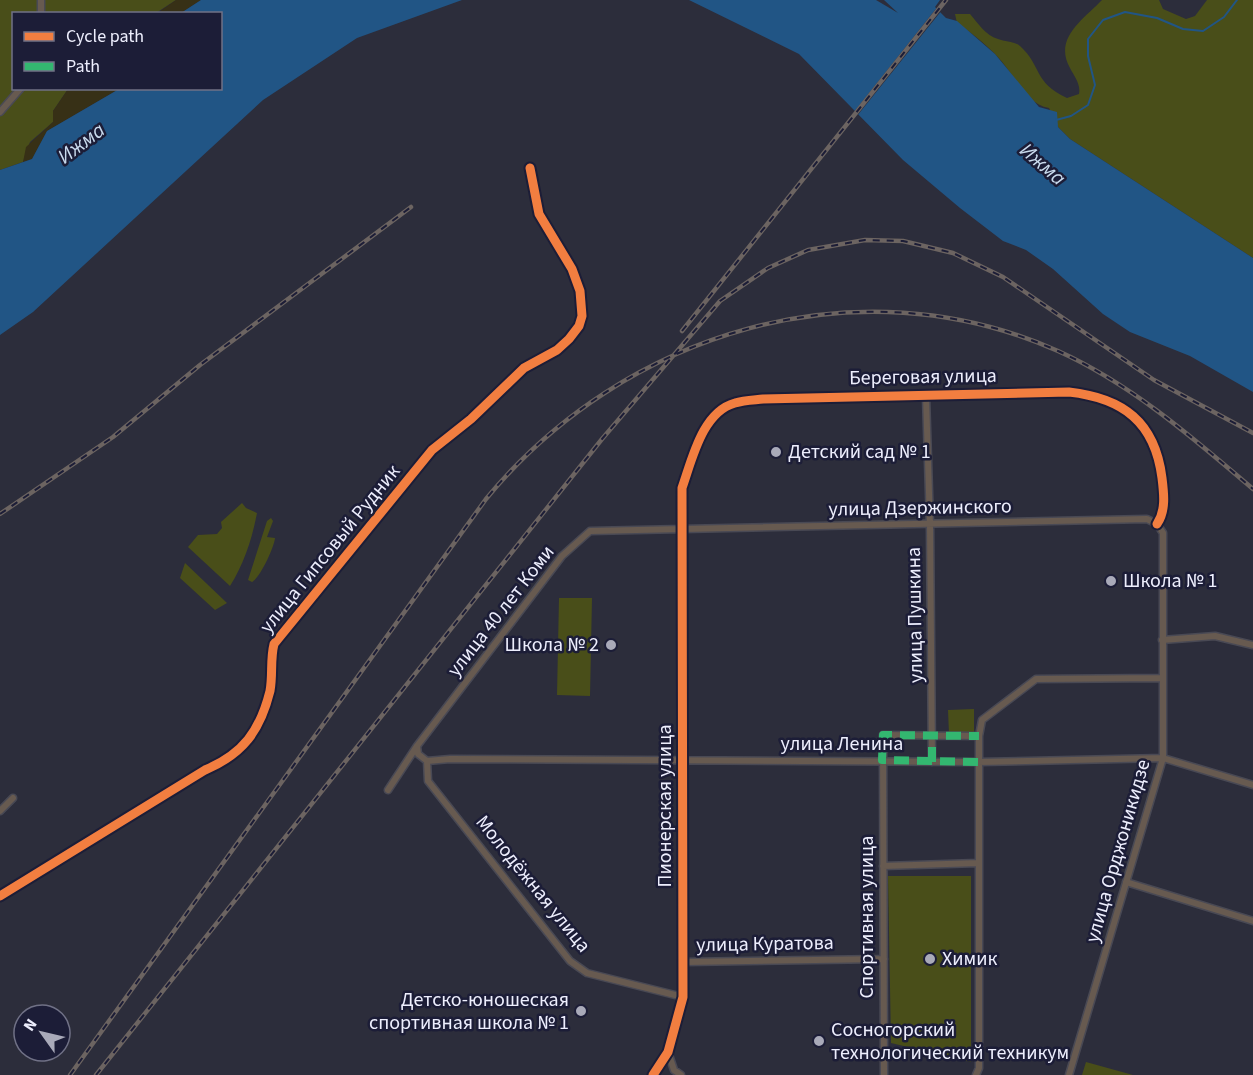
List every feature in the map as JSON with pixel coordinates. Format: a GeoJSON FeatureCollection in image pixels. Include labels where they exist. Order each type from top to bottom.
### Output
{"type":"FeatureCollection","features":[{"type":"Feature","properties":{"kind":"street"},"geometry":{"type":"LineString","coordinates":[[0,112],[19,90]]}},
{"type":"Feature","properties":{"kind":"street","name":"улица Гипсовый Рудник"},"geometry":{"type":"LineString","coordinates":[[0,896],[205,770],[229,760],[242,748],[253,734],[270,689],[270,660],[274,644],[432,450],[471,419],[524,368],[556,351],[569,339],[582,316],[580,291],[572,269],[539,214],[530,168]]}},
{"type":"Feature","properties":{"kind":"street","name":"Береговая улица"},"geometry":{"type":"LineString","coordinates":[[683,530],[682,488],[698,445],[717,413],[734,403],[843,396],[1069,392],[1094,395],[1113,402],[1142,425],[1156,445],[1164,490],[1163,515],[1157,524]]}},
{"type":"Feature","properties":{"kind":"street","name":"улица Пушкина"},"geometry":{"type":"LineString","coordinates":[[926,396],[930,525],[932,762]]}},
{"type":"Feature","properties":{"kind":"street","name":"улица Дзержинского"},"geometry":{"type":"LineString","coordinates":[[683,530],[1148,519],[1157,524]]}},
{"type":"Feature","properties":{"kind":"street","name":"улица Орджоникидзе"},"geometry":{"type":"LineString","coordinates":[[1069,1075],[1163,759],[1162,533],[1157,524]]}},
{"type":"Feature","properties":{"kind":"street","name":"улица 40 лет Коми"},"geometry":{"type":"LineString","coordinates":[[388,790],[417,746],[562,556],[590,531],[683,530]]}},
{"type":"Feature","properties":{"kind":"street","name":"Пионерская улица"},"geometry":{"type":"LineString","coordinates":[[653,1075],[668,1052],[683,997],[683,530]]}},
{"type":"Feature","properties":{"kind":"street"},"geometry":{"type":"LineString","coordinates":[[1162,640],[1215,636],[1253,645]]}},
{"type":"Feature","properties":{"kind":"street"},"geometry":{"type":"LineString","coordinates":[[976,1075],[978,1068],[978,762],[982,720],[1036,679],[1162,678]]}},
{"type":"Feature","properties":{"kind":"street","name":"Спортивная улица"},"geometry":{"type":"LineString","coordinates":[[884,1075],[883,735],[933,735]]}},
{"type":"Feature","properties":{"kind":"street"},"geometry":{"type":"LineString","coordinates":[[933,735],[979,736]]}},
{"type":"Feature","properties":{"kind":"street","name":"Молодёжная улица"},"geometry":{"type":"LineString","coordinates":[[417,746],[418,754],[427,761],[428,781],[570,962],[587,974],[683,997]]}},
{"type":"Feature","properties":{"kind":"street","name":"улица Ленина"},"geometry":{"type":"LineString","coordinates":[[427,761],[450,759],[978,762],[1163,759],[1253,785]]}},
{"type":"Feature","properties":{"kind":"street"},"geometry":{"type":"LineString","coordinates":[[0,811],[13,798]]}},
{"type":"Feature","properties":{"kind":"street"},"geometry":{"type":"LineString","coordinates":[[883,866],[978,863]]}},
{"type":"Feature","properties":{"kind":"street"},"geometry":{"type":"LineString","coordinates":[[1126,882],[1253,921]]}},
{"type":"Feature","properties":{"kind":"street","name":"улица Куратова"},"geometry":{"type":"LineString","coordinates":[[684,962],[884,959]]}},
{"type":"Feature","properties":{"kind":"street"},"geometry":{"type":"LineString","coordinates":[[668,1052],[674,1070],[681,1075]]}},
{"type":"Feature","properties":{"kind":"green space"},"geometry":{"type":"Polygon","coordinates":[[[0,0],[176,0],[158,12],[12,12],[12,90],[67,90],[53,111],[53,122],[30,142],[23,162],[0,170],[0,0]]]}},
{"type":"Feature","properties":{"kind":"green space"},"geometry":{"type":"Polygon","coordinates":[[[1102,0],[1159,0],[1163,9],[1186,19],[1195,16],[1207,0],[1253,0],[1253,258],[1070,139],[1058,127],[1049,108],[1034,102],[1028,96],[993,52],[957,23],[955,14],[970,14],[989,35],[1020,46],[1032,60],[1048,86],[1067,98],[1079,94],[1078,83],[1066,57],[1065,47],[1068,38],[1079,22],[1102,0]]]}},
{"type":"Feature","properties":{"kind":"green space"},"geometry":{"type":"Polygon","coordinates":[[[242,503],[246,508],[257,513],[247,551],[230,586],[188,547],[198,535],[217,534],[222,528],[221,522],[242,503]]]}},
{"type":"Feature","properties":{"kind":"green space"},"geometry":{"type":"Polygon","coordinates":[[[271,518],[273,521],[267,537],[275,538],[274,543],[263,569],[252,582],[248,580],[267,521],[271,518]]]}},
{"type":"Feature","properties":{"kind":"green space"},"geometry":{"type":"Polygon","coordinates":[[[185,563],[227,603],[215,610],[180,578],[185,563]]]}},
{"type":"Feature","properties":{"kind":"green space"},"geometry":{"type":"Polygon","coordinates":[[[559,598],[592,598],[590,696],[557,695],[559,598]]]}},
{"type":"Feature","properties":{"kind":"green space"},"geometry":{"type":"Polygon","coordinates":[[[974,709],[974,734],[949,734],[948,710],[974,709]]]}},
{"type":"Feature","properties":{"kind":"green space","name":"Химик"},"geometry":{"type":"Polygon","coordinates":[[[888,876],[971,876],[971,1062],[891,1043],[888,876]]]}},
{"type":"Feature","properties":{"kind":"green space"},"geometry":{"type":"Polygon","coordinates":[[[1086,1062],[1133,1075],[1082,1075],[1086,1062]]]}},
{"type":"Feature","properties":{"kind":"sand"},"geometry":{"type":"Polygon","coordinates":[[[176,0],[201,0],[183,12],[159,12],[176,0]]]}},
{"type":"Feature","properties":{"kind":"sand"},"geometry":{"type":"Polygon","coordinates":[[[67,90],[117,90],[47,131],[32,159],[23,162],[26,147],[53,122],[53,111],[67,90]]]}},
{"type":"Feature","properties":{"kind":"water","name":"Ижма"},"geometry":{"type":"Polygon","coordinates":[[[201,0],[462,0],[357,38],[263,100],[33,312],[0,335],[0,170],[32,159],[47,131],[117,90],[222,90],[222,12],[183,12],[201,0]]]}},
{"type":"Feature","properties":{"kind":"water","name":"Ижма"},"geometry":{"type":"Polygon","coordinates":[[[689,0],[876,0],[898,13],[884,0],[940,0],[935,7],[946,18],[957,21],[995,54],[1039,107],[1057,112],[1058,127],[1070,139],[1253,258],[1253,392],[1190,356],[1130,332],[1103,314],[1053,269],[1026,250],[1003,241],[903,160],[799,54],[689,0]]]}},
{"type":"Feature","properties":{"kind":"pier"},"geometry":{"type":"Polygon","coordinates":[[[939,5],[942,10],[857,116],[854,112],[939,5]]]}},
{"type":"Feature","properties":{"kind":"waterway"},"geometry":{"type":"LineString","coordinates":[[1056,120],[1071,116],[1088,105],[1095,85],[1088,56],[1088,39],[1103,20],[1125,12],[1157,18],[1183,29],[1203,31],[1224,17],[1237,0]]}},
{"type":"Feature","properties":{"kind":"railway"},"geometry":{"type":"LineString","coordinates":[[682,331],[946,0]]}},
{"type":"Feature","properties":{"kind":"railway"},"geometry":{"type":"LineString","coordinates":[[0,514],[113,437],[200,365],[411,207]]}},
{"type":"Feature","properties":{"kind":"railway"},"geometry":{"type":"LineString","coordinates":[[96,1075],[602,439],[720,301],[768,268],[808,250],[865,240],[903,241],[953,253],[1003,277],[1154,380],[1253,433]]}},
{"type":"Feature","properties":{"kind":"railway"},"geometry":{"type":"LineString","coordinates":[[70,1075],[486,499],[542,441],[605,393],[674,355],[748,329],[825,314],[903,313],[981,325],[1058,351],[1111,379],[1184,431],[1253,489]]}},
{"type":"Feature","properties":{"kind":"marked path"},"geometry":{"type":"LineString","coordinates":[[978,762],[882,760],[883,735],[979,736]]}},
{"type":"Feature","properties":{"kind":"marked path"},"geometry":{"type":"LineString","coordinates":[[932,735],[932,762]]}},
{"type":"Feature","properties":{"kind":"cycle path"},"geometry":{"type":"LineString","coordinates":[[0,896],[240,749],[255,729],[266,705],[271,685],[274,644],[432,450],[471,419],[524,368],[557,350],[579,326],[582,316],[580,291],[572,269],[539,214],[530,168]]}},
{"type":"Feature","properties":{"kind":"cycle path"},"geometry":{"type":"LineString","coordinates":[[653,1075],[668,1052],[683,997],[682,488],[694,451],[706,426],[714,416],[735,403],[763,399],[1069,392],[1088,395],[1105,400],[1133,416],[1144,428],[1152,442],[1158,458],[1164,502],[1157,524]]}},
{"type":"Feature","properties":{"kind":"place","name":"Детский сад № 1"},"geometry":{"type":"Point","coordinates":[776,452]}},
{"type":"Feature","properties":{"kind":"place","name":"Школа № 1"},"geometry":{"type":"Point","coordinates":[1111,581]}},
{"type":"Feature","properties":{"kind":"place","name":"Школа № 2"},"geometry":{"type":"Point","coordinates":[611,645]}},
{"type":"Feature","properties":{"kind":"place","name":"Химик"},"geometry":{"type":"Point","coordinates":[930,959]}},
{"type":"Feature","properties":{"kind":"place","name":"Детско-юношеская спортивная школа № 1"},"geometry":{"type":"Point","coordinates":[581,1011]}},
{"type":"Feature","properties":{"kind":"place","name":"Сосногорский технологический техникум"},"geometry":{"type":"Point","coordinates":[819,1041]}}]}
